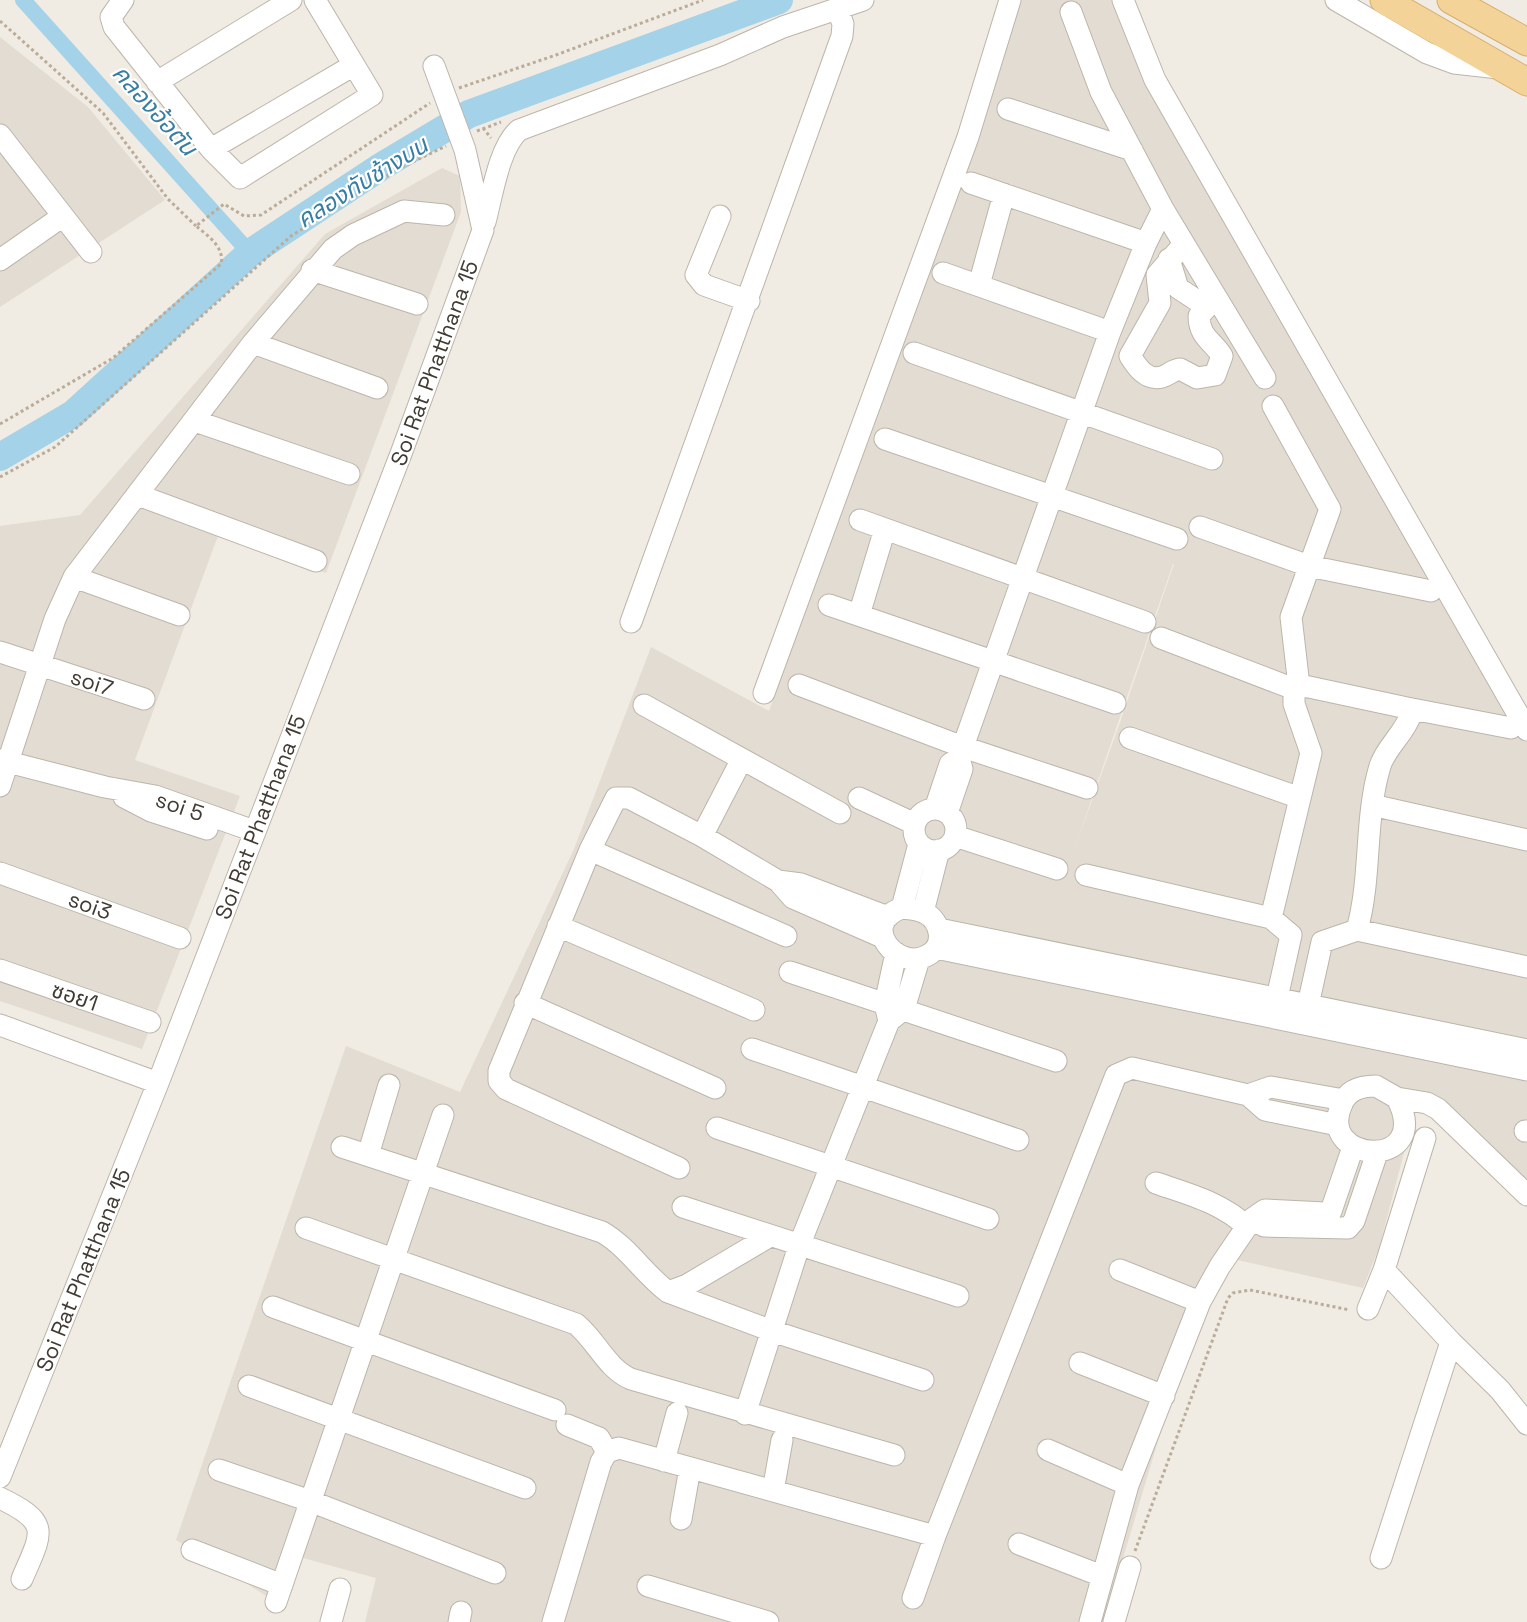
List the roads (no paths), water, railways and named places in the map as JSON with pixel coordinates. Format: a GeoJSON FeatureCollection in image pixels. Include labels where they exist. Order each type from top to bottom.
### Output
{"type":"FeatureCollection","features":[{"type":"Feature","properties":{"kind":"main road"},"geometry":{"type":"LineString","coordinates":[[1384,0],[1434,43],[1503,68],[1527,82]]}},
{"type":"Feature","properties":{"kind":"main road"},"geometry":{"type":"LineString","coordinates":[[1451,0],[1527,42]]}},
{"type":"Feature","properties":{"kind":"street"},"geometry":{"type":"LineString","coordinates":[[123,0],[111,16],[111,23],[211,149],[240,178],[372,95],[315,0]]}},
{"type":"Feature","properties":{"kind":"street"},"geometry":{"type":"LineString","coordinates":[[157,82],[291,0]]}},
{"type":"Feature","properties":{"kind":"street"},"geometry":{"type":"LineString","coordinates":[[483,230],[504,153],[512,135],[519,130],[720,55],[783,27],[863,0]]}},
{"type":"Feature","properties":{"kind":"street"},"geometry":{"type":"LineString","coordinates":[[764,693],[968,137],[1010,0]]}},
{"type":"Feature","properties":{"kind":"street"},"geometry":{"type":"LineString","coordinates":[[1123,0],[1155,80],[1519,729]]}},
{"type":"Feature","properties":{"kind":"street"},"geometry":{"type":"LineString","coordinates":[[1336,0],[1434,43]]}},
{"type":"Feature","properties":{"kind":"street"},"geometry":{"type":"LineString","coordinates":[[631,622],[749,301],[842,36],[843,24],[838,10]]}},
{"type":"Feature","properties":{"kind":"street"},"geometry":{"type":"LineString","coordinates":[[1071,12],[1101,92],[1163,209],[1184,243],[1212,302],[1265,378]]}},
{"type":"Feature","properties":{"kind":"street"},"geometry":{"type":"LineString","coordinates":[[211,149],[354,65]]}},
{"type":"Feature","properties":{"kind":"street","name":"Soi Rat Phatthana 15"},"geometry":{"type":"LineString","coordinates":[[0,1478],[158,1083],[402,451],[483,230],[463,142],[434,66]]}},
{"type":"Feature","properties":{"kind":"street"},"geometry":{"type":"LineString","coordinates":[[1008,109],[1132,150]]}},
{"type":"Feature","properties":{"kind":"street"},"geometry":{"type":"LineString","coordinates":[[0,135],[91,252]]}},
{"type":"Feature","properties":{"kind":"street"},"geometry":{"type":"LineString","coordinates":[[971,183],[1146,243]]}},
{"type":"Feature","properties":{"kind":"street"},"geometry":{"type":"LineString","coordinates":[[979,285],[1004,194]]}},
{"type":"Feature","properties":{"kind":"street"},"geometry":{"type":"LineString","coordinates":[[941,811],[950,764],[961,752],[1110,332],[1146,243],[1163,209]]}},
{"type":"Feature","properties":{"kind":"street"},"geometry":{"type":"LineString","coordinates":[[0,786],[4,761],[55,619],[74,577],[253,343],[312,270],[333,249],[387,217],[404,211],[444,215]]}},
{"type":"Feature","properties":{"kind":"street"},"geometry":{"type":"LineString","coordinates":[[0,260],[63,216]]}},
{"type":"Feature","properties":{"kind":"street"},"geometry":{"type":"LineString","coordinates":[[720,216],[696,275],[704,285],[749,301]]}},
{"type":"Feature","properties":{"kind":"street"},"geometry":{"type":"LineString","coordinates":[[1184,243],[1157,274],[1160,303],[1130,356],[1137,367],[1148,376],[1163,377],[1173,369],[1180,369],[1197,378],[1215,375],[1222,356],[1203,336],[1199,326],[1199,316],[1212,302]]}},
{"type":"Feature","properties":{"kind":"street"},"geometry":{"type":"LineString","coordinates":[[1169,259],[1178,288],[1212,302]]}},
{"type":"Feature","properties":{"kind":"street"},"geometry":{"type":"LineString","coordinates":[[312,270],[417,304]]}},
{"type":"Feature","properties":{"kind":"street"},"geometry":{"type":"LineString","coordinates":[[943,273],[1110,332]]}},
{"type":"Feature","properties":{"kind":"street"},"geometry":{"type":"LineString","coordinates":[[1120,306],[1148,321]]}},
{"type":"Feature","properties":{"kind":"street"},"geometry":{"type":"LineString","coordinates":[[253,343],[377,388]]}},
{"type":"Feature","properties":{"kind":"street"},"geometry":{"type":"LineString","coordinates":[[914,353],[1212,459]]}},
{"type":"Feature","properties":{"kind":"street"},"geometry":{"type":"LineString","coordinates":[[1271,918],[1311,753],[1294,704],[1296,687],[1291,617],[1330,509],[1273,406]]}},
{"type":"Feature","properties":{"kind":"street"},"geometry":{"type":"LineString","coordinates":[[195,421],[349,474]]}},
{"type":"Feature","properties":{"kind":"street"},"geometry":{"type":"LineString","coordinates":[[885,439],[1176,539]]}},
{"type":"Feature","properties":{"kind":"street"},"geometry":{"type":"LineString","coordinates":[[138,495],[316,561]]}},
{"type":"Feature","properties":{"kind":"street"},"geometry":{"type":"LineString","coordinates":[[860,520],[1145,622]]}},
{"type":"Feature","properties":{"kind":"street"},"geometry":{"type":"LineString","coordinates":[[1200,527],[1309,566],[1431,591]]}},
{"type":"Feature","properties":{"kind":"street"},"geometry":{"type":"LineString","coordinates":[[860,615],[885,529]]}},
{"type":"Feature","properties":{"kind":"street"},"geometry":{"type":"LineString","coordinates":[[74,577],[179,615]]}},
{"type":"Feature","properties":{"kind":"street"},"geometry":{"type":"LineString","coordinates":[[829,605],[1115,703]]}},
{"type":"Feature","properties":{"kind":"street"},"geometry":{"type":"LineString","coordinates":[[1161,638],[1296,687],[1519,729]]}},
{"type":"Feature","properties":{"kind":"street","name":"soi7"},"geometry":{"type":"LineString","coordinates":[[0,652],[144,699]]}},
{"type":"Feature","properties":{"kind":"street"},"geometry":{"type":"LineString","coordinates":[[799,685],[961,752],[1088,788]]}},
{"type":"Feature","properties":{"kind":"street"},"geometry":{"type":"LineString","coordinates":[[644,705],[840,813]]}},
{"type":"Feature","properties":{"kind":"street"},"geometry":{"type":"LineString","coordinates":[[1357,930],[1365,900],[1372,805],[1381,763],[1410,718],[1407,708]]}},
{"type":"Feature","properties":{"kind":"street"},"geometry":{"type":"LineString","coordinates":[[1130,738],[1300,798]]}},
{"type":"Feature","properties":{"kind":"street"},"geometry":{"type":"LineString","coordinates":[[702,836],[742,759]]}},
{"type":"Feature","properties":{"kind":"street","name":"soi 5"},"geometry":{"type":"LineString","coordinates":[[4,761],[105,787],[151,812],[252,838]]}},
{"type":"Feature","properties":{"kind":"street"},"geometry":{"type":"LineString","coordinates":[[678,1168],[506,1089],[500,1081],[499,1071],[525,1003],[590,850],[615,799],[622,796],[629,798],[702,836],[778,880],[793,898],[882,937]]}},
{"type":"Feature","properties":{"kind":"street"},"geometry":{"type":"LineString","coordinates":[[859,798],[932,839],[1058,869]]}},
{"type":"Feature","properties":{"kind":"street"},"geometry":{"type":"LineString","coordinates":[[1372,805],[1527,840]]}},
{"type":"Feature","properties":{"kind":"street"},"geometry":{"type":"LineString","coordinates":[[932,839],[922,813],[941,811],[955,824],[932,839],[904,912],[882,926],[882,937],[887,947],[896,953],[931,945],[1282,1006],[1527,1071]]}},
{"type":"Feature","properties":{"kind":"street"},"geometry":{"type":"LineString","coordinates":[[590,850],[786,936]]}},
{"type":"Feature","properties":{"kind":"street","name":"soi3"},"geometry":{"type":"LineString","coordinates":[[0,873],[180,938]]}},
{"type":"Feature","properties":{"kind":"street"},"geometry":{"type":"LineString","coordinates":[[1086,875],[1271,918],[1291,935],[1322,942],[1357,930],[1527,967]]}},
{"type":"Feature","properties":{"kind":"street"},"geometry":{"type":"LineString","coordinates":[[746,1414],[799,1246],[893,1012],[931,945],[935,922],[801,884],[778,880]]}},
{"type":"Feature","properties":{"kind":"street"},"geometry":{"type":"LineString","coordinates":[[558,926],[754,1010]]}},
{"type":"Feature","properties":{"kind":"street"},"geometry":{"type":"LineString","coordinates":[[1282,1006],[1291,935]]}},
{"type":"Feature","properties":{"kind":"street"},"geometry":{"type":"LineString","coordinates":[[1308,1005],[1322,942]]}},
{"type":"Feature","properties":{"kind":"street"},"geometry":{"type":"LineString","coordinates":[[893,1012],[896,953]]}},
{"type":"Feature","properties":{"kind":"street","name":"ซอย1"},"geometry":{"type":"LineString","coordinates":[[0,970],[150,1022]]}},
{"type":"Feature","properties":{"kind":"street"},"geometry":{"type":"LineString","coordinates":[[790,972],[893,1012],[1056,1061]]}},
{"type":"Feature","properties":{"kind":"street"},"geometry":{"type":"LineString","coordinates":[[525,1003],[715,1088]]}},
{"type":"Feature","properties":{"kind":"street"},"geometry":{"type":"LineString","coordinates":[[1282,1006],[1308,1005],[1527,1050]]}},
{"type":"Feature","properties":{"kind":"street"},"geometry":{"type":"LineString","coordinates":[[0,1025],[158,1083]]}},
{"type":"Feature","properties":{"kind":"street"},"geometry":{"type":"LineString","coordinates":[[752,1049],[1018,1140]]}},
{"type":"Feature","properties":{"kind":"street"},"geometry":{"type":"LineString","coordinates":[[913,1598],[935,1536],[1116,1075],[1132,1068],[1248,1095],[1265,1110],[1338,1125]]}},
{"type":"Feature","properties":{"kind":"street"},"geometry":{"type":"LineString","coordinates":[[368,1155],[389,1085]]}},
{"type":"Feature","properties":{"kind":"street"},"geometry":{"type":"LineString","coordinates":[[1367,1086],[1383,1088],[1397,1098],[1405,1112],[1405,1126],[1400,1139],[1389,1148],[1377,1153],[1353,1147],[1338,1125],[1339,1111],[1344,1100],[1354,1090],[1367,1086]]}},
{"type":"Feature","properties":{"kind":"street"},"geometry":{"type":"LineString","coordinates":[[1248,1095],[1271,1087],[1344,1100]]}},
{"type":"Feature","properties":{"kind":"street"},"geometry":{"type":"LineString","coordinates":[[1397,1098],[1427,1103],[1438,1109],[1527,1196]]}},
{"type":"Feature","properties":{"kind":"street"},"geometry":{"type":"LineString","coordinates":[[192,1550],[279,1594],[443,1115]]}},
{"type":"Feature","properties":{"kind":"street"},"geometry":{"type":"LineString","coordinates":[[717,1128],[988,1219]]}},
{"type":"Feature","properties":{"kind":"street"},"geometry":{"type":"LineString","coordinates":[[1368,1309],[1384,1270],[1425,1138]]}},
{"type":"Feature","properties":{"kind":"street"},"geometry":{"type":"LineString","coordinates":[[342,1147],[602,1232],[615,1239],[654,1281],[668,1292],[772,1331],[923,1380]]}},
{"type":"Feature","properties":{"kind":"street"},"geometry":{"type":"LineString","coordinates":[[1090,1622],[1128,1485],[1200,1302],[1250,1223],[1265,1210],[1325,1214],[1331,1211],[1353,1147]]}},
{"type":"Feature","properties":{"kind":"street"},"geometry":{"type":"LineString","coordinates":[[1156,1183],[1222,1208],[1250,1223],[1264,1226],[1348,1228],[1354,1221],[1377,1153]]}},
{"type":"Feature","properties":{"kind":"street"},"geometry":{"type":"LineString","coordinates":[[683,1207],[958,1296]]}},
{"type":"Feature","properties":{"kind":"street"},"geometry":{"type":"LineString","coordinates":[[306,1228],[576,1324],[592,1340],[609,1364],[619,1374],[631,1379],[894,1455]]}},
{"type":"Feature","properties":{"kind":"street"},"geometry":{"type":"LineString","coordinates":[[668,1292],[687,1285],[770,1236]]}},
{"type":"Feature","properties":{"kind":"street"},"geometry":{"type":"LineString","coordinates":[[1120,1270],[1200,1302]]}},
{"type":"Feature","properties":{"kind":"street"},"geometry":{"type":"LineString","coordinates":[[1384,1270],[1451,1342],[1500,1390],[1527,1424]]}},
{"type":"Feature","properties":{"kind":"street"},"geometry":{"type":"LineString","coordinates":[[273,1307],[561,1417],[600,1438],[607,1452]]}},
{"type":"Feature","properties":{"kind":"street"},"geometry":{"type":"LineString","coordinates":[[1381,1558],[1451,1342]]}},
{"type":"Feature","properties":{"kind":"street"},"geometry":{"type":"LineString","coordinates":[[1080,1363],[1164,1396]]}},
{"type":"Feature","properties":{"kind":"street"},"geometry":{"type":"LineString","coordinates":[[249,1386],[525,1488]]}},
{"type":"Feature","properties":{"kind":"street"},"geometry":{"type":"LineString","coordinates":[[664,1461],[677,1413]]}},
{"type":"Feature","properties":{"kind":"street"},"geometry":{"type":"LineString","coordinates":[[773,1491],[782,1440]]}},
{"type":"Feature","properties":{"kind":"street"},"geometry":{"type":"LineString","coordinates":[[553,1622],[601,1462],[607,1452],[619,1448],[935,1536]]}},
{"type":"Feature","properties":{"kind":"street"},"geometry":{"type":"LineString","coordinates":[[1048,1450],[1128,1485]]}},
{"type":"Feature","properties":{"kind":"street"},"geometry":{"type":"LineString","coordinates":[[681,1519],[690,1468]]}},
{"type":"Feature","properties":{"kind":"street"},"geometry":{"type":"LineString","coordinates":[[219,1470],[310,1501],[495,1573]]}},
{"type":"Feature","properties":{"kind":"street"},"geometry":{"type":"LineString","coordinates":[[0,1498],[33,1516],[38,1525],[39,1538],[22,1579]]}},
{"type":"Feature","properties":{"kind":"street"},"geometry":{"type":"LineString","coordinates":[[1018,1545],[1102,1576]]}},
{"type":"Feature","properties":{"kind":"street"},"geometry":{"type":"LineString","coordinates":[[1114,1622],[1130,1567]]}},
{"type":"Feature","properties":{"kind":"street"},"geometry":{"type":"LineString","coordinates":[[648,1586],[768,1622]]}},
{"type":"Feature","properties":{"kind":"street"},"geometry":{"type":"LineString","coordinates":[[331,1622],[340,1589]]}},
{"type":"Feature","properties":{"kind":"waterway","name":"คลองอ้อตัน"},"geometry":{"type":"LineString","coordinates":[[23,0],[250,253]]}},
{"type":"Feature","properties":{"kind":"waterway","name":"คลองทับช้างบน"},"geometry":{"type":"LineString","coordinates":[[0,457],[73,414],[250,253],[382,166],[469,114],[779,0]]}}]}
